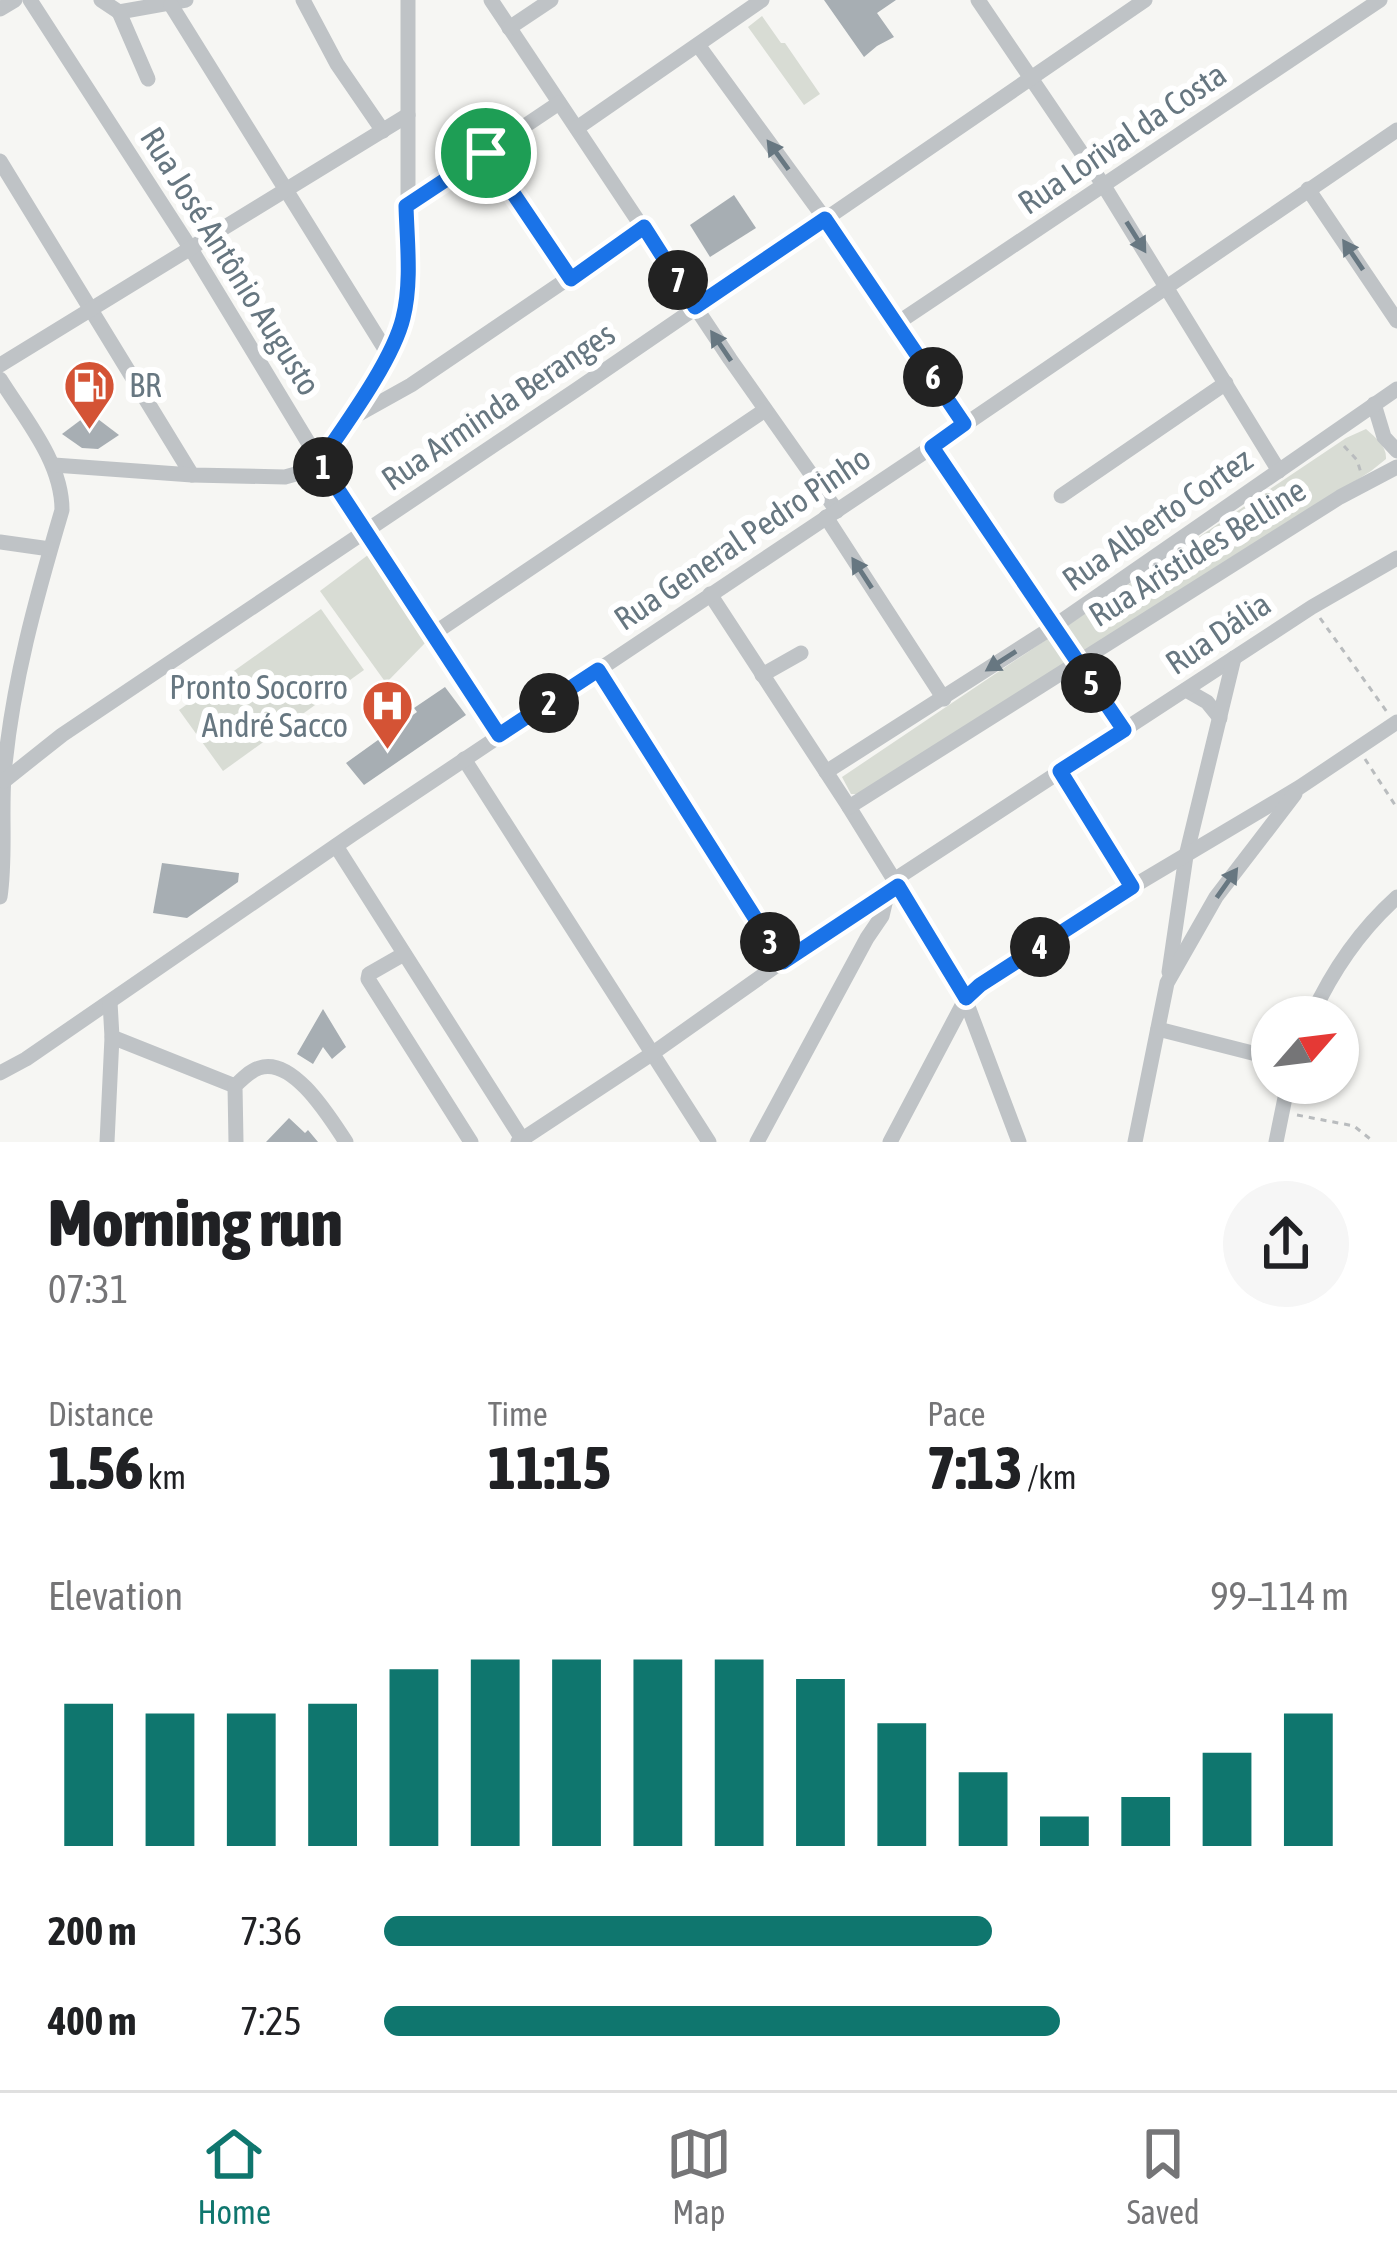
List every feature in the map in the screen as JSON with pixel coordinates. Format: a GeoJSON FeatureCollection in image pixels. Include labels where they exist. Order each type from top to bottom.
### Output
{"type":"FeatureCollection","features":[{"type":"Feature","properties":{"kind":"street"},"geometry":{"type":"LineString","coordinates":[[0,9],[15,0]]}},
{"type":"Feature","properties":{"kind":"street","name":"Rua José Antônio Augusto"},"geometry":{"type":"LineString","coordinates":[[31,0],[365,533],[499,735]]}},
{"type":"Feature","properties":{"kind":"street"},"geometry":{"type":"LineString","coordinates":[[101,0],[119,12],[148,80]]}},
{"type":"Feature","properties":{"kind":"street"},"geometry":{"type":"LineString","coordinates":[[303,0],[337,64],[383,131]]}},
{"type":"Feature","properties":{"kind":"street"},"geometry":{"type":"LineString","coordinates":[[53,466],[285,477],[320,462],[403,322],[408,0]]}},
{"type":"Feature","properties":{"kind":"street"},"geometry":{"type":"LineString","coordinates":[[491,0],[765,410],[944,699]]}},
{"type":"Feature","properties":{"kind":"street"},"geometry":{"type":"LineString","coordinates":[[509,28],[550,0]]}},
{"type":"Feature","properties":{"kind":"street"},"geometry":{"type":"LineString","coordinates":[[978,0],[1168,286],[1279,471]]}},
{"type":"Feature","properties":{"kind":"street","name":"Rua Arminda Beranges"},"geometry":{"type":"LineString","coordinates":[[2,780],[1145,0]]}},
{"type":"Feature","properties":{"kind":"street","name":"Rua Lorival da Costa"},"geometry":{"type":"LineString","coordinates":[[896,324],[1380,0]]}},
{"type":"Feature","properties":{"kind":"street"},"geometry":{"type":"LineString","coordinates":[[119,12],[178,2],[388,354]]}},
{"type":"Feature","properties":{"kind":"street"},"geometry":{"type":"LineString","coordinates":[[577,128],[751,3]]}},
{"type":"Feature","properties":{"kind":"street"},"geometry":{"type":"LineString","coordinates":[[698,45],[825,219],[964,424]]}},
{"type":"Feature","properties":{"kind":"street"},"geometry":{"type":"LineString","coordinates":[[406,206],[559,103]]}},
{"type":"Feature","properties":{"kind":"street"},"geometry":{"type":"LineString","coordinates":[[0,365],[408,115]]}},
{"type":"Feature","properties":{"kind":"street","name":"Rua General Pedro Pinho"},"geometry":{"type":"LineString","coordinates":[[0,1073],[1397,130]]}},
{"type":"Feature","properties":{"kind":"street"},"geometry":{"type":"LineString","coordinates":[[486,153],[571,279]]}},
{"type":"Feature","properties":{"kind":"street"},"geometry":{"type":"LineString","coordinates":[[0,161],[192,476]]}},
{"type":"Feature","properties":{"kind":"street"},"geometry":{"type":"LineString","coordinates":[[1308,189],[1397,321]]}},
{"type":"Feature","properties":{"kind":"street"},"geometry":{"type":"LineString","coordinates":[[348,420],[411,386],[644,227]]}},
{"type":"Feature","properties":{"kind":"street"},"geometry":{"type":"LineString","coordinates":[[0,380],[7,408],[53,466],[62,494],[62,510],[22,651],[2,780],[0,897]]}},
{"type":"Feature","properties":{"kind":"street"},"geometry":{"type":"LineString","coordinates":[[1061,496],[1226,383]]}},
{"type":"Feature","properties":{"kind":"street","name":"Rua Alberto Cortez"},"geometry":{"type":"LineString","coordinates":[[826,772],[1053,627],[1397,388]]}},
{"type":"Feature","properties":{"kind":"street"},"geometry":{"type":"LineString","coordinates":[[1374,404],[1384,437],[1397,452]]}},
{"type":"Feature","properties":{"kind":"street"},"geometry":{"type":"LineString","coordinates":[[433,634],[765,410]]}},
{"type":"Feature","properties":{"kind":"street"},"geometry":{"type":"LineString","coordinates":[[932,447],[1124,730]]}},
{"type":"Feature","properties":{"kind":"street","name":"Rua Aristides Belline"},"geometry":{"type":"LineString","coordinates":[[849,807],[1397,466]]}},
{"type":"Feature","properties":{"kind":"street"},"geometry":{"type":"LineString","coordinates":[[0,542],[50,549]]}},
{"type":"Feature","properties":{"kind":"street","name":"Rua Dália"},"geometry":{"type":"LineString","coordinates":[[521,1141],[871,906],[1060,771],[1312,607],[1397,558]]}},
{"type":"Feature","properties":{"kind":"street"},"geometry":{"type":"LineString","coordinates":[[710,594],[966,998],[1019,1142]]}},
{"type":"Feature","properties":{"kind":"street"},"geometry":{"type":"LineString","coordinates":[[762,675],[801,653]]}},
{"type":"Feature","properties":{"kind":"street"},"geometry":{"type":"LineString","coordinates":[[1136,1142],[1186,856],[1234,658]]}},
{"type":"Feature","properties":{"kind":"street"},"geometry":{"type":"LineString","coordinates":[[598,670],[783,962]]}},
{"type":"Feature","properties":{"kind":"street"},"geometry":{"type":"LineString","coordinates":[[1186,690],[1207,702],[1220,718]]}},
{"type":"Feature","properties":{"kind":"street"},"geometry":{"type":"LineString","coordinates":[[890,1142],[966,998],[980,985],[1300,787],[1396,722]]}},
{"type":"Feature","properties":{"kind":"street"},"geometry":{"type":"LineString","coordinates":[[464,759],[709,1142]]}},
{"type":"Feature","properties":{"kind":"street"},"geometry":{"type":"LineString","coordinates":[[1167,983],[1216,897],[1300,787]]}},
{"type":"Feature","properties":{"kind":"street"},"geometry":{"type":"LineString","coordinates":[[1196,812],[1223,835]]}},
{"type":"Feature","properties":{"kind":"street"},"geometry":{"type":"LineString","coordinates":[[336,846],[521,1141]]}},
{"type":"Feature","properties":{"kind":"street"},"geometry":{"type":"LineString","coordinates":[[757,1142],[882,916],[893,887]]}},
{"type":"Feature","properties":{"kind":"street"},"geometry":{"type":"LineString","coordinates":[[1322,996],[1364,929],[1397,897]]}},
{"type":"Feature","properties":{"kind":"street"},"geometry":{"type":"LineString","coordinates":[[867,938],[871,906]]}},
{"type":"Feature","properties":{"kind":"street"},"geometry":{"type":"LineString","coordinates":[[404,954],[368,978],[471,1142]]}},
{"type":"Feature","properties":{"kind":"street"},"geometry":{"type":"LineString","coordinates":[[107,1142],[110,1002]]}},
{"type":"Feature","properties":{"kind":"street"},"geometry":{"type":"LineString","coordinates":[[1158,1029],[1251,1053]]}},
{"type":"Feature","properties":{"kind":"street"},"geometry":{"type":"LineString","coordinates":[[112,1037],[235,1086]]}},
{"type":"Feature","properties":{"kind":"street"},"geometry":{"type":"LineString","coordinates":[[235,1086],[257,1068],[291,1073],[346,1142]]}},
{"type":"Feature","properties":{"kind":"street"},"geometry":{"type":"LineString","coordinates":[[235,1086],[236,1142]]}},
{"type":"Feature","properties":{"kind":"street"},"geometry":{"type":"LineString","coordinates":[[1276,1142],[1284,1104]]}},
{"type":"Feature","properties":{"kind":"path"},"geometry":{"type":"LineString","coordinates":[[1327,437],[1357,460],[1361,485]]}},
{"type":"Feature","properties":{"kind":"path"},"geometry":{"type":"LineString","coordinates":[[1312,607],[1396,722]]}},
{"type":"Feature","properties":{"kind":"path"},"geometry":{"type":"LineString","coordinates":[[1358,748],[1397,808]]}},
{"type":"Feature","properties":{"kind":"path"},"geometry":{"type":"LineString","coordinates":[[1060,771],[1132,887]]}},
{"type":"Feature","properties":{"kind":"path"},"geometry":{"type":"LineString","coordinates":[[1283,1112],[1354,1126],[1374,1142]]}},
{"type":"Feature","properties":{"kind":"shaded area"},"geometry":{"type":"Polygon","coordinates":[[[762,16],[820,94],[804,105],[748,27],[762,16]]]}},
{"type":"Feature","properties":{"kind":"shaded area"},"geometry":{"type":"Polygon","coordinates":[[[1366,429],[1386,454],[1371,471],[866,794],[851,794],[842,777],[1366,429]]]}},
{"type":"Feature","properties":{"kind":"shaded area"},"geometry":{"type":"Polygon","coordinates":[[[368,555],[426,642],[386,683],[320,591],[368,555]]]}},
{"type":"Feature","properties":{"kind":"shaded area"},"geometry":{"type":"Polygon","coordinates":[[[321,609],[364,670],[223,771],[179,710],[321,609]]]}},
{"type":"Feature","properties":{"kind":"building"},"geometry":{"type":"Polygon","coordinates":[[[824,0],[896,0],[877,13],[894,37],[864,57],[824,0]]]}},
{"type":"Feature","properties":{"kind":"building"},"geometry":{"type":"Polygon","coordinates":[[[734,195],[756,228],[710,257],[690,225],[734,195]]]}},
{"type":"Feature","properties":{"kind":"building","name":"BR"},"geometry":{"type":"Polygon","coordinates":[[[90,413],[119,435],[98,449],[82,448],[62,434],[90,413]]]}},
{"type":"Feature","properties":{"kind":"building"},"geometry":{"type":"Polygon","coordinates":[[[445,687],[466,715],[364,785],[346,763],[445,687]]]}},
{"type":"Feature","properties":{"kind":"building"},"geometry":{"type":"Polygon","coordinates":[[[162,863],[239,873],[238,882],[187,918],[153,913],[162,863]]]}},
{"type":"Feature","properties":{"kind":"building"},"geometry":{"type":"Polygon","coordinates":[[[323,1009],[346,1047],[332,1059],[323,1047],[313,1064],[297,1054],[323,1009]]]}},
{"type":"Feature","properties":{"kind":"building"},"geometry":{"type":"Polygon","coordinates":[[[289,1118],[305,1133],[308,1130],[318,1142],[266,1142],[289,1118]]]}},
{"type":"Feature","properties":{"kind":"place","name":"BR"},"geometry":{"type":"Point","coordinates":[90,431]}},
{"type":"Feature","properties":{"kind":"place","name":"Pronto Socorro André Sacco"},"geometry":{"type":"Point","coordinates":[387,752]}},
{"type":"Feature","properties":{"kind":"route"},"geometry":{"type":"LineString","coordinates":[[486,153],[571,279],[644,227],[695,307],[825,219],[964,424],[932,447],[1124,730],[1060,771],[1132,887],[966,998],[898,886],[783,962],[598,670],[499,735],[320,462],[403,322],[408,286],[406,206],[486,153]]}}]}
